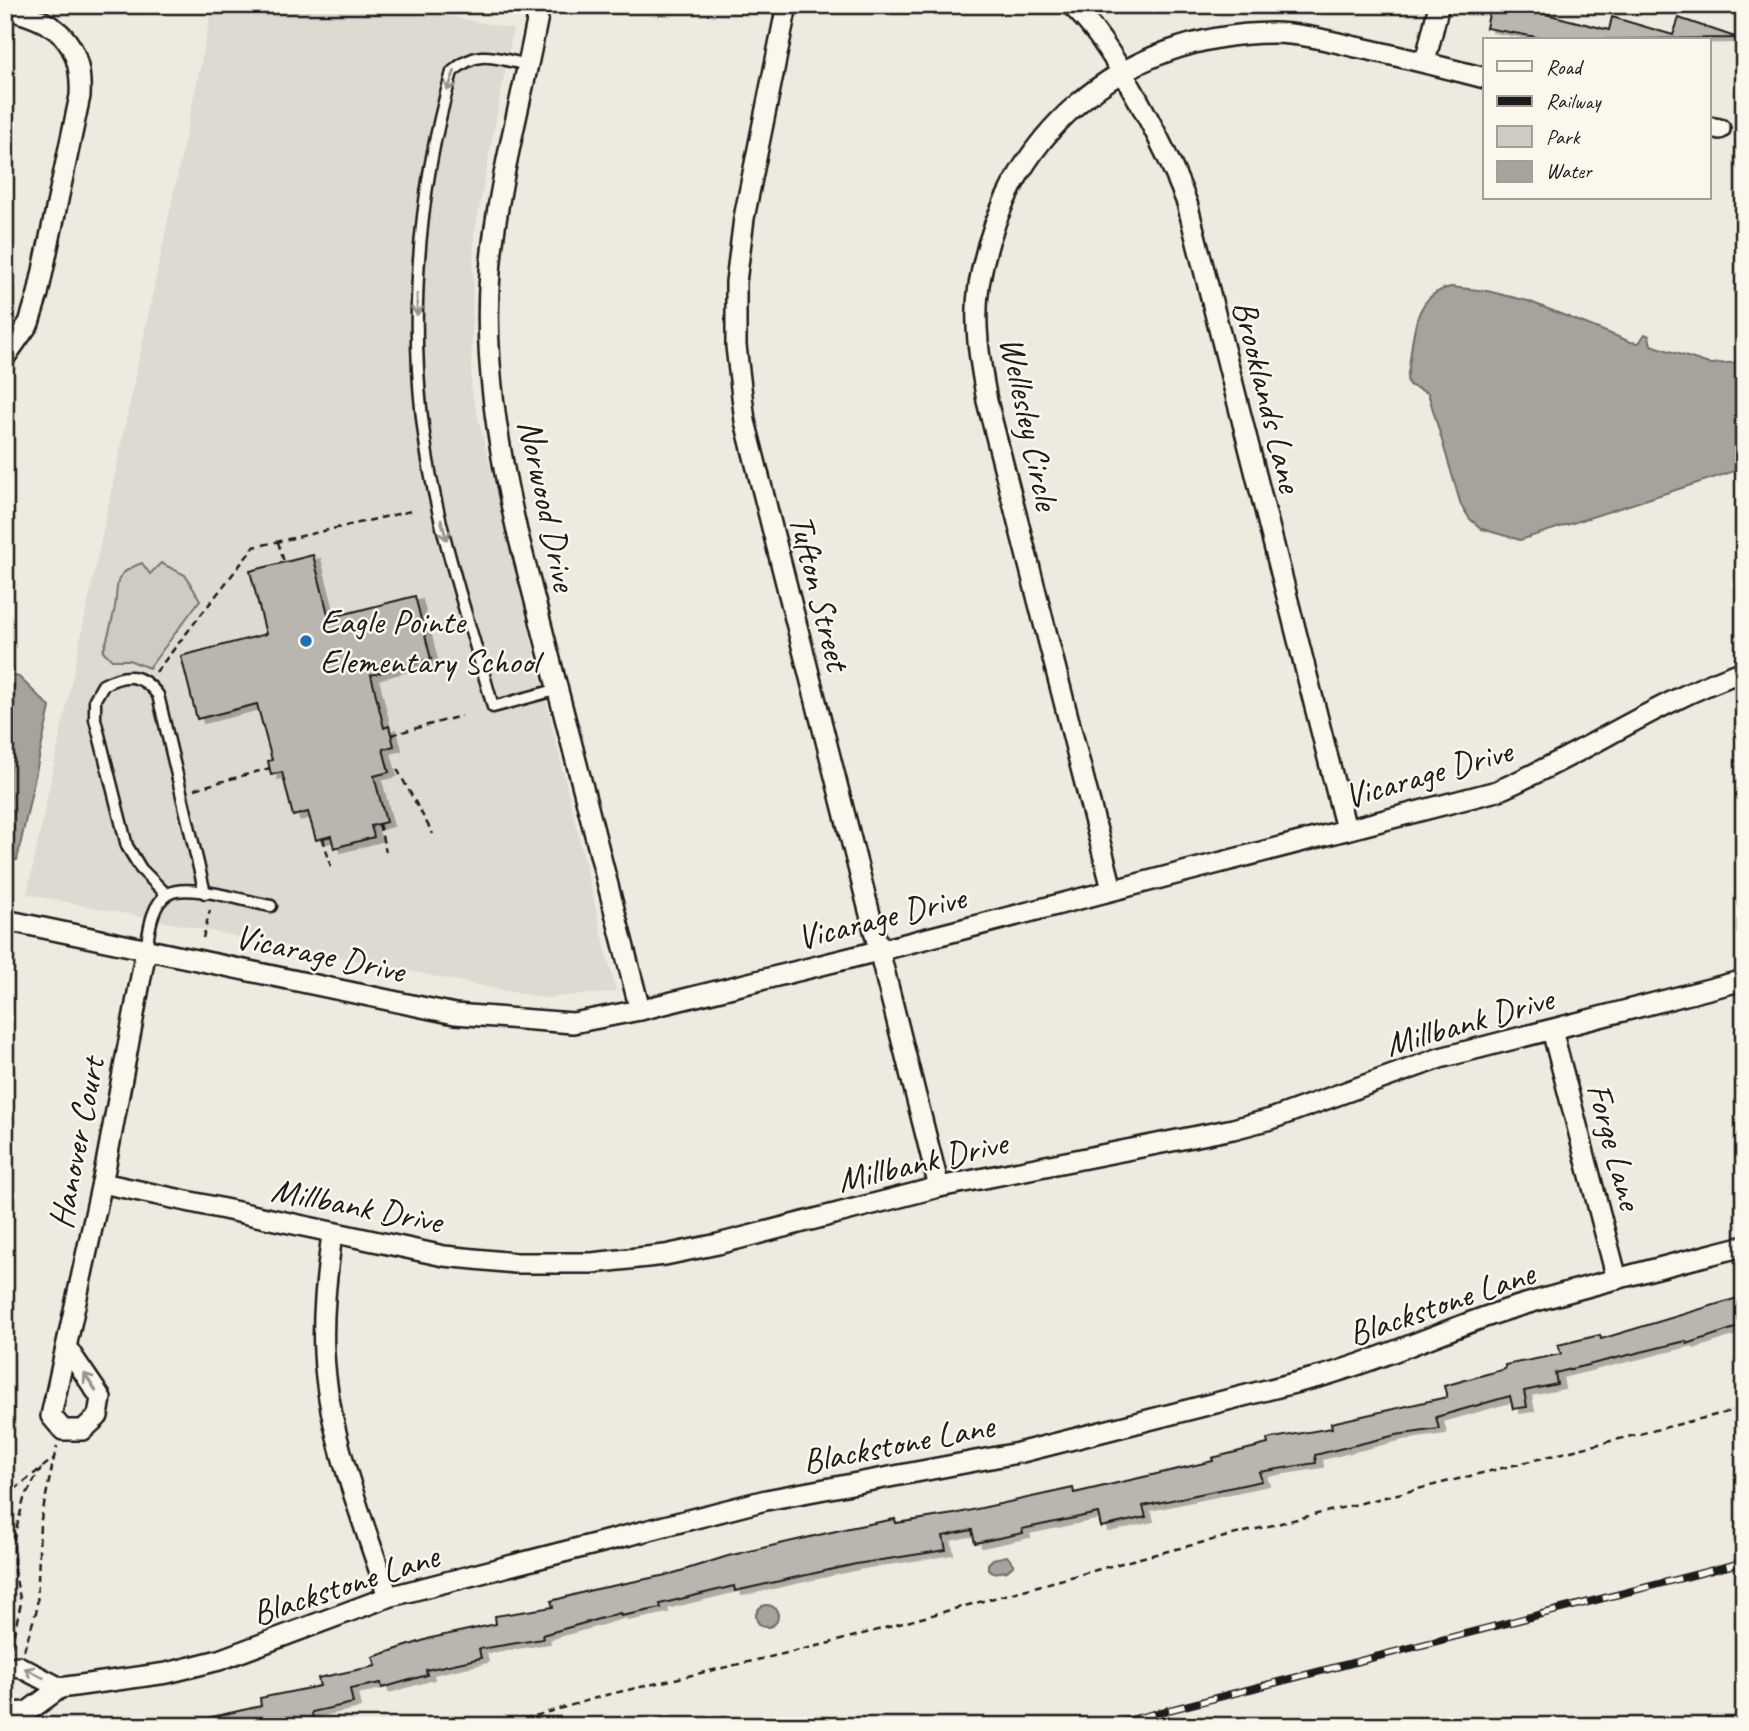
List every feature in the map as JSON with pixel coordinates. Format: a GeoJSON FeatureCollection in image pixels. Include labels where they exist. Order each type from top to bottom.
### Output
{"type":"FeatureCollection","features":[{"type":"Feature","properties":{"kind":"street","name":"Norwood Drive"},"geometry":{"type":"LineString","coordinates":[[540,5],[530,65],[500,194],[490,273],[490,361],[500,455],[640,1010]]}},
{"type":"Feature","properties":{"kind":"street","name":"Tufton Street"},"geometry":{"type":"LineString","coordinates":[[787,5],[744,218],[736,282],[736,346],[745,421],[939,1186]]}},
{"type":"Feature","properties":{"kind":"street","name":"Brooklands Lane"},"geometry":{"type":"LineString","coordinates":[[1071,5],[1084,17],[1120,72],[1173,166],[1186,203],[1346,829]]}},
{"type":"Feature","properties":{"kind":"street"},"geometry":{"type":"LineString","coordinates":[[1425,62],[1438,5]]}},
{"type":"Feature","properties":{"kind":"street"},"geometry":{"type":"LineString","coordinates":[[5,9],[52,24],[76,56],[81,76],[80,96],[38,294],[29,323],[5,357]]}},
{"type":"Feature","properties":{"kind":"street","name":"Wellesley Circle"},"geometry":{"type":"LineString","coordinates":[[1112,889],[990,414],[977,345],[979,286],[997,214],[1027,157],[1065,115],[1120,72],[1173,47],[1220,37],[1275,33],[1425,62],[1483,77]]}},
{"type":"Feature","properties":{"kind":"street","name":"Vicarage Drive"},"geometry":{"type":"LineString","coordinates":[[5,920],[455,1014],[573,1023],[640,1010],[878,951],[1497,791],[1544,771],[1699,686],[1744,671]]}},
{"type":"Feature","properties":{"kind":"street","name":"Hanover Court"},"geometry":{"type":"LineString","coordinates":[[63,1430],[51,1416],[102,1183],[146,950]]}},
{"type":"Feature","properties":{"kind":"street","name":"Millbank Drive"},"geometry":{"type":"LineString","coordinates":[[102,1183],[444,1256],[515,1263],[592,1263],[665,1255],[718,1244],[939,1186],[1246,1126],[1440,1058],[1744,979]]}},
{"type":"Feature","properties":{"kind":"street","name":"Forge Lane"},"geometry":{"type":"LineString","coordinates":[[1552,1030],[1617,1279]]}},
{"type":"Feature","properties":{"kind":"street"},"geometry":{"type":"LineString","coordinates":[[332,1234],[323,1303],[324,1354],[330,1406],[345,1463],[388,1597]]}},
{"type":"Feature","properties":{"kind":"street","name":"Blackstone Lane"},"geometry":{"type":"LineString","coordinates":[[5,1713],[27,1712],[60,1688],[167,1673],[219,1660],[388,1597],[766,1500],[1018,1453],[1367,1364],[1512,1308],[1744,1246]]}},
{"type":"Feature","properties":{"kind":"street"},"geometry":{"type":"LineString","coordinates":[[63,1430],[83,1430],[98,1416],[101,1398],[67,1348]]}},
{"type":"Feature","properties":{"kind":"street"},"geometry":{"type":"LineString","coordinates":[[12,1667],[60,1688]]}},
{"type":"Feature","properties":{"kind":"lane"},"geometry":{"type":"LineString","coordinates":[[530,65],[468,57],[452,72],[424,205],[416,302],[422,411],[435,497],[493,707],[559,689]]}},
{"type":"Feature","properties":{"kind":"lane"},"geometry":{"type":"LineString","coordinates":[[166,894],[141,869],[127,846],[95,719],[95,699],[103,685],[129,676],[148,681],[158,695],[205,893]]}},
{"type":"Feature","properties":{"kind":"lane"},"geometry":{"type":"LineString","coordinates":[[146,950],[154,912],[166,894],[182,889],[271,906]]}},
{"type":"Feature","properties":{"kind":"path"},"geometry":{"type":"LineString","coordinates":[[154,675],[254,547],[415,510]]}},
{"type":"Feature","properties":{"kind":"path"},"geometry":{"type":"LineString","coordinates":[[278,542],[284,562]]}},
{"type":"Feature","properties":{"kind":"path"},"geometry":{"type":"LineString","coordinates":[[391,735],[461,716]]}},
{"type":"Feature","properties":{"kind":"path"},"geometry":{"type":"LineString","coordinates":[[195,789],[270,768]]}},
{"type":"Feature","properties":{"kind":"path"},"geometry":{"type":"LineString","coordinates":[[397,769],[433,834]]}},
{"type":"Feature","properties":{"kind":"path"},"geometry":{"type":"LineString","coordinates":[[379,824],[386,852]]}},
{"type":"Feature","properties":{"kind":"path"},"geometry":{"type":"LineString","coordinates":[[324,838],[331,867]]}},
{"type":"Feature","properties":{"kind":"path"},"geometry":{"type":"LineString","coordinates":[[203,938],[210,910]]}},
{"type":"Feature","properties":{"kind":"path"},"geometry":{"type":"LineString","coordinates":[[501,1726],[606,1695],[830,1643],[1140,1558],[1744,1408]]}},
{"type":"Feature","properties":{"kind":"path"},"geometry":{"type":"LineString","coordinates":[[12,1667],[37,1609],[40,1524],[63,1430]]}},
{"type":"Feature","properties":{"kind":"path"},"geometry":{"type":"LineString","coordinates":[[5,1497],[54,1458]]}},
{"type":"Feature","properties":{"kind":"path"},"geometry":{"type":"LineString","coordinates":[[11,1646],[21,1603],[14,1570],[17,1525],[24,1499],[41,1468]]}},
{"type":"Feature","properties":{"kind":"shaded area","name":"Eagle Pointe Elementary School"},"geometry":{"type":"Polygon","coordinates":[[[213,5],[396,5],[513,29],[474,236],[471,388],[616,992],[542,998],[27,894],[213,5]]]}},
{"type":"Feature","properties":{"kind":"green space"},"geometry":{"type":"Polygon","coordinates":[[[142,563],[150,574],[161,563],[185,575],[200,600],[149,668],[129,660],[112,660],[103,651],[120,577],[142,563]]]}},
{"type":"Feature","properties":{"kind":"water"},"geometry":{"type":"Polygon","coordinates":[[[1451,287],[1487,291],[1528,301],[1631,342],[1639,343],[1645,334],[1649,336],[1651,345],[1709,364],[1744,362],[1744,468],[1520,540],[1482,529],[1470,519],[1461,505],[1428,393],[1409,385],[1407,379],[1420,311],[1427,300],[1437,292],[1451,287]]]}},
{"type":"Feature","properties":{"kind":"water"},"geometry":{"type":"Polygon","coordinates":[[[5,672],[19,677],[50,707],[17,860],[5,860],[5,672]]]}},
{"type":"Feature","properties":{"kind":"water"},"geometry":{"type":"Polygon","coordinates":[[[1007,1556],[1014,1565],[1007,1571],[993,1573],[988,1570],[988,1564],[993,1559],[1007,1556]]]}},
{"type":"Feature","properties":{"kind":"water"},"geometry":{"type":"Polygon","coordinates":[[[763,1605],[771,1605],[778,1612],[778,1620],[771,1627],[763,1627],[756,1620],[756,1612],[763,1605]]]}},
{"type":"Feature","properties":{"kind":"building"},"geometry":{"type":"Polygon","coordinates":[[[1491,5],[1535,5],[1534,11],[1609,30],[1612,17],[1673,35],[1679,18],[1738,38],[1542,38],[1486,28],[1491,5]]]}},
{"type":"Feature","properties":{"kind":"building","name":"Eagle Pointe Elementary School"},"geometry":{"type":"Polygon","coordinates":[[[313,555],[329,618],[415,596],[431,659],[371,675],[384,728],[389,726],[394,746],[383,749],[389,772],[374,776],[386,822],[371,826],[374,837],[334,848],[331,836],[316,840],[308,812],[293,816],[282,772],[271,775],[268,761],[272,760],[257,704],[197,719],[181,656],[266,634],[250,571],[313,555]]]}},
{"type":"Feature","properties":{"kind":"building"},"geometry":{"type":"Polygon","coordinates":[[[1744,1296],[1744,1325],[1687,1344],[1686,1341],[1555,1373],[1557,1384],[1524,1391],[1527,1407],[1513,1409],[1510,1396],[1436,1417],[1439,1429],[1396,1435],[1315,1455],[1316,1463],[1259,1472],[1262,1481],[1143,1506],[1146,1517],[1101,1527],[1098,1513],[1022,1529],[1023,1533],[975,1543],[972,1530],[943,1536],[946,1550],[856,1564],[735,1591],[734,1586],[660,1604],[661,1608],[621,1616],[620,1613],[542,1635],[543,1639],[479,1649],[481,1658],[426,1670],[427,1675],[382,1688],[381,1683],[350,1689],[353,1703],[312,1712],[313,1720],[286,1726],[199,1726],[198,1720],[261,1706],[260,1698],[320,1686],[318,1678],[376,1666],[373,1657],[431,1638],[496,1624],[495,1616],[553,1607],[551,1601],[592,1590],[671,1574],[728,1556],[849,1528],[895,1519],[896,1523],[954,1514],[1073,1488],[1074,1493],[1213,1461],[1212,1458],[1268,1444],[1267,1439],[1332,1428],[1331,1423],[1447,1397],[1444,1386],[1505,1369],[1505,1365],[1561,1354],[1558,1345],[1600,1335],[1601,1339],[1744,1296]]]}},
{"type":"Feature","properties":{"kind":"railway"},"geometry":{"type":"LineString","coordinates":[[1107,1726],[1744,1562]]}},
{"type":"Feature","properties":{"kind":"place","name":"Eagle Pointe Elementary School"},"geometry":{"type":"Point","coordinates":[306,641]}}]}
